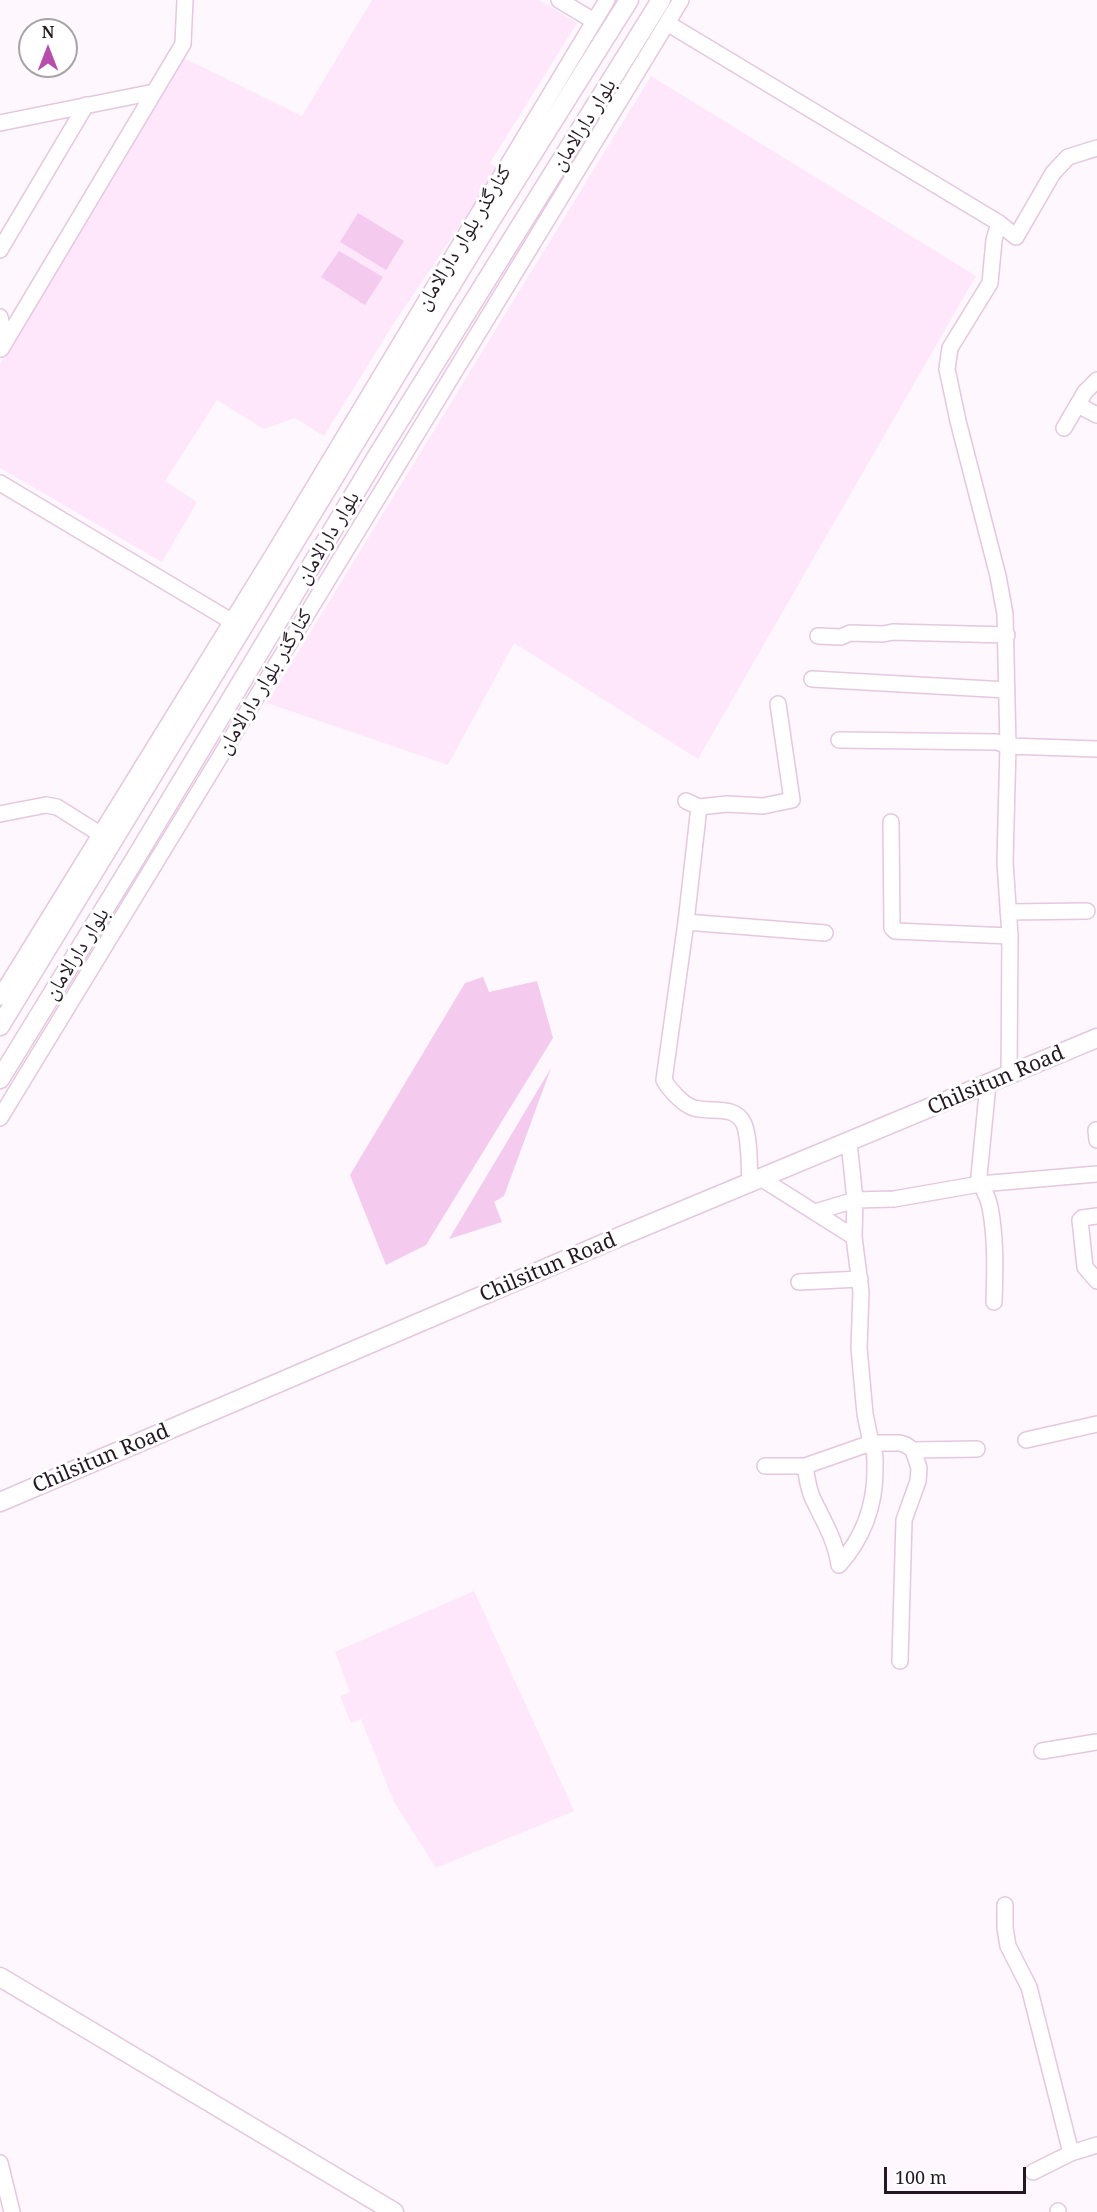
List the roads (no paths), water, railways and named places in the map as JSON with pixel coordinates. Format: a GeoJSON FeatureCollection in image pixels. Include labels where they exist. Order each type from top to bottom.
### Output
{"type":"FeatureCollection","features":[{"type":"Feature","properties":{"kind":"main road","name":"بلوار دارالامان"},"geometry":{"type":"LineString","coordinates":[[0,1026],[236,625],[629,0]]}},
{"type":"Feature","properties":{"kind":"main road","name":"بلوار دارالامان"},"geometry":{"type":"LineString","coordinates":[[0,1079],[376,458],[661,0]]}},
{"type":"Feature","properties":{"kind":"main road"},"geometry":{"type":"LineString","coordinates":[[236,625],[270,636]]}},
{"type":"Feature","properties":{"kind":"main road","name":"Chilsitun Road"},"geometry":{"type":"LineString","coordinates":[[0,1502],[619,1237],[1097,1038]]}},
{"type":"Feature","properties":{"kind":"main road"},"geometry":{"type":"LineString","coordinates":[[0,1977],[394,2212]]}},
{"type":"Feature","properties":{"kind":"street"},"geometry":{"type":"LineString","coordinates":[[3,345],[183,44],[184,0]]}},
{"type":"Feature","properties":{"kind":"street"},"geometry":{"type":"LineString","coordinates":[[560,0],[594,21]]}},
{"type":"Feature","properties":{"kind":"street","name":"کنارگذر بلوار دارالامان"},"geometry":{"type":"LineString","coordinates":[[0,997],[100,834],[236,625],[274,553],[607,0]]}},
{"type":"Feature","properties":{"kind":"street","name":"کنارگذر بلوار دارالامان"},"geometry":{"type":"LineString","coordinates":[[0,1118],[681,0]]}},
{"type":"Feature","properties":{"kind":"street"},"geometry":{"type":"LineString","coordinates":[[667,23],[999,223],[1016,237],[1053,173],[1068,157],[1097,148]]}},
{"type":"Feature","properties":{"kind":"street"},"geometry":{"type":"LineString","coordinates":[[0,123],[154,92]]}},
{"type":"Feature","properties":{"kind":"street"},"geometry":{"type":"LineString","coordinates":[[0,250],[86,105]]}},
{"type":"Feature","properties":{"kind":"street"},"geometry":{"type":"LineString","coordinates":[[999,223],[994,240],[990,283],[950,348],[947,369],[998,576],[1007,635],[1008,746],[1005,862],[1010,936],[1009,1075]]}},
{"type":"Feature","properties":{"kind":"street"},"geometry":{"type":"LineString","coordinates":[[0,317],[3,345]]}},
{"type":"Feature","properties":{"kind":"street"},"geometry":{"type":"LineString","coordinates":[[1064,428],[1086,392],[1097,380]]}},
{"type":"Feature","properties":{"kind":"street"},"geometry":{"type":"LineString","coordinates":[[1078,405],[1097,415]]}},
{"type":"Feature","properties":{"kind":"street"},"geometry":{"type":"LineString","coordinates":[[0,483],[236,625]]}},
{"type":"Feature","properties":{"kind":"street"},"geometry":{"type":"LineString","coordinates":[[270,636],[296,632]]}},
{"type":"Feature","properties":{"kind":"street"},"geometry":{"type":"LineString","coordinates":[[818,636],[841,637],[850,633],[893,632],[1007,635]]}},
{"type":"Feature","properties":{"kind":"street"},"geometry":{"type":"LineString","coordinates":[[812,679],[1006,690]]}},
{"type":"Feature","properties":{"kind":"street"},"geometry":{"type":"LineString","coordinates":[[778,704],[792,800],[763,806],[693,804],[686,922],[664,1080],[669,1088],[693,1108],[730,1111],[744,1123],[756,1181],[815,1212],[854,1237]]}},
{"type":"Feature","properties":{"kind":"street"},"geometry":{"type":"LineString","coordinates":[[839,740],[998,741],[1008,746],[1097,749]]}},
{"type":"Feature","properties":{"kind":"street"},"geometry":{"type":"LineString","coordinates":[[0,814],[46,805],[57,807],[100,834]]}},
{"type":"Feature","properties":{"kind":"street"},"geometry":{"type":"LineString","coordinates":[[891,822],[892,928],[896,931],[1010,936]]}},
{"type":"Feature","properties":{"kind":"street"},"geometry":{"type":"LineString","coordinates":[[1008,912],[1088,911]]}},
{"type":"Feature","properties":{"kind":"street"},"geometry":{"type":"LineString","coordinates":[[686,922],[825,933]]}},
{"type":"Feature","properties":{"kind":"street"},"geometry":{"type":"LineString","coordinates":[[988,1084],[979,1176],[980,1184],[990,1203],[995,1247],[994,1302]]}},
{"type":"Feature","properties":{"kind":"street"},"geometry":{"type":"LineString","coordinates":[[805,1466],[812,1497],[825,1518],[839,1565],[862,1532],[870,1511],[875,1481],[875,1450],[871,1443],[865,1414],[859,1348],[860,1279],[854,1237],[855,1200],[849,1142]]}},
{"type":"Feature","properties":{"kind":"street"},"geometry":{"type":"LineString","coordinates":[[815,1212],[855,1200],[894,1199],[980,1184],[1097,1174]]}},
{"type":"Feature","properties":{"kind":"street"},"geometry":{"type":"LineString","coordinates":[[1097,1216],[1080,1220],[1090,1250],[1086,1270],[1097,1281]]}},
{"type":"Feature","properties":{"kind":"street"},"geometry":{"type":"LineString","coordinates":[[799,1282],[860,1279]]}},
{"type":"Feature","properties":{"kind":"street"},"geometry":{"type":"LineString","coordinates":[[1026,1440],[1097,1424]]}},
{"type":"Feature","properties":{"kind":"street"},"geometry":{"type":"LineString","coordinates":[[765,1466],[805,1466],[871,1443],[900,1443],[913,1450],[976,1449]]}},
{"type":"Feature","properties":{"kind":"street"},"geometry":{"type":"LineString","coordinates":[[900,1661],[904,1520],[918,1481],[919,1468],[913,1450]]}},
{"type":"Feature","properties":{"kind":"street"},"geometry":{"type":"LineString","coordinates":[[1042,1750],[1097,1742]]}},
{"type":"Feature","properties":{"kind":"street"},"geometry":{"type":"LineString","coordinates":[[1005,1905],[1008,1946],[1029,1987],[1071,2153]]}},
{"type":"Feature","properties":{"kind":"street"},"geometry":{"type":"LineString","coordinates":[[1033,2172],[1071,2153],[1097,2145]]}},
{"type":"Feature","properties":{"kind":"street"},"geometry":{"type":"LineString","coordinates":[[0,2163],[12,2212]]}}]}
